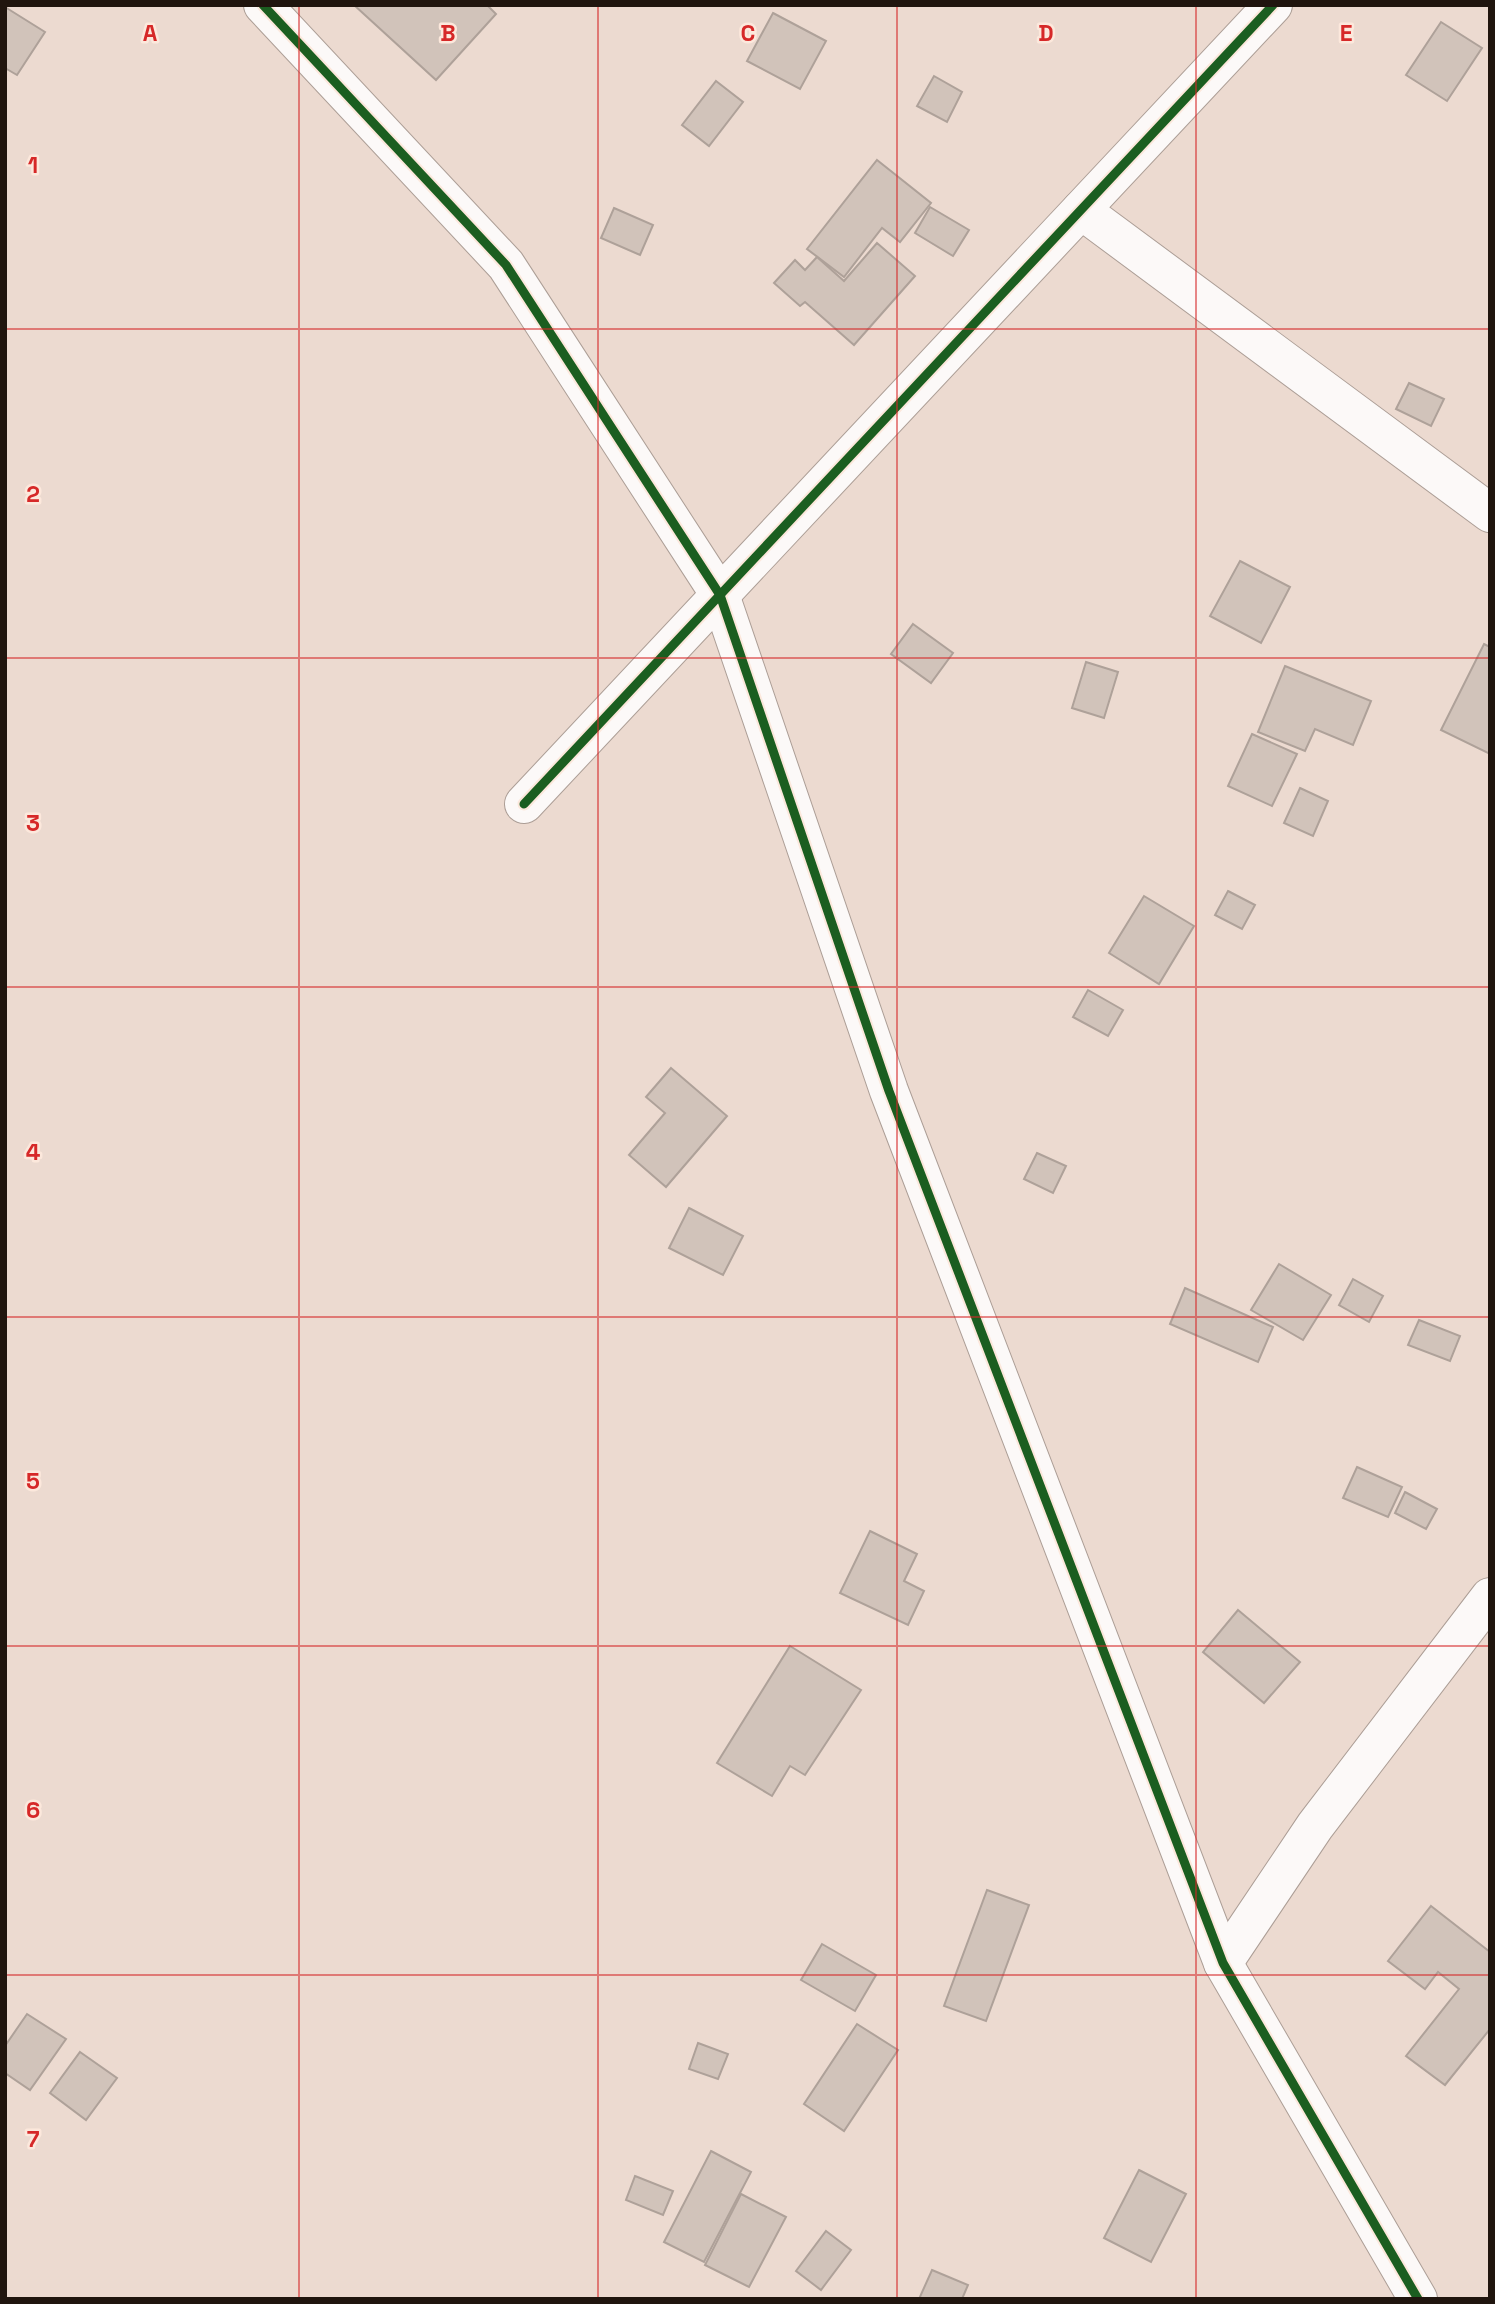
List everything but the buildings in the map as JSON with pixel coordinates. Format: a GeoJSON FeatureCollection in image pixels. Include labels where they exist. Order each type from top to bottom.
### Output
{"type":"FeatureCollection","features":[{"type":"Feature","properties":{"kind":"street"},"geometry":{"type":"LineString","coordinates":[[263,5],[506,265],[720,595],[889,1091],[1223,1963],[1418,2299]]}},
{"type":"Feature","properties":{"kind":"street"},"geometry":{"type":"LineString","coordinates":[[524,804],[1273,5]]}},
{"type":"Feature","properties":{"kind":"street"},"geometry":{"type":"LineString","coordinates":[[1081,210],[1490,513]]}},
{"type":"Feature","properties":{"kind":"street"},"geometry":{"type":"LineString","coordinates":[[1223,1963],[1315,1826],[1490,1597]]}},
{"type":"Feature","properties":{"kind":"cycle path"},"geometry":{"type":"LineString","coordinates":[[263,5],[506,265],[720,595],[889,1091],[1223,1963],[1418,2299]]}},
{"type":"Feature","properties":{"kind":"cycle path"},"geometry":{"type":"LineString","coordinates":[[524,804],[1273,5]]}}]}
